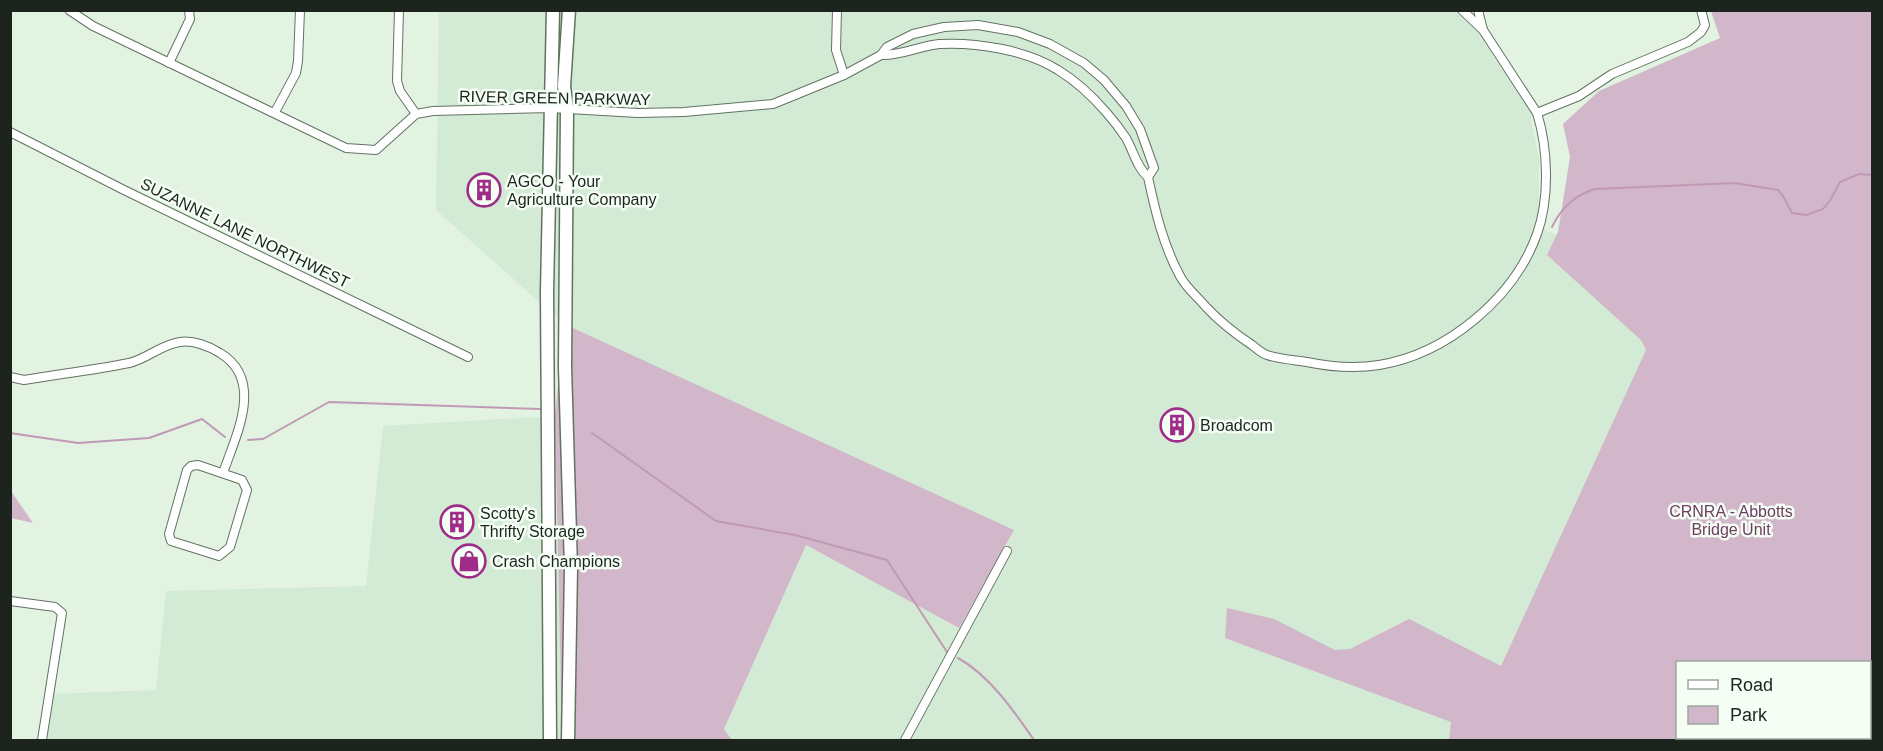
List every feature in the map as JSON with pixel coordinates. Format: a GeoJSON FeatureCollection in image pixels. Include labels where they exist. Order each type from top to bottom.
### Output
{"type":"FeatureCollection","features":[{"type":"Feature","properties":{"kind":"highway"},"geometry":{"type":"LineString","coordinates":[[550,741],[547,292],[553,10]]}},
{"type":"Feature","properties":{"kind":"highway"},"geometry":{"type":"LineString","coordinates":[[568,741],[571,568],[565,324],[567,109],[564,86],[569,10]]}},
{"type":"Feature","properties":{"kind":"highway"},"geometry":{"type":"LineString","coordinates":[[544,741],[544,723],[550,705]]}},
{"type":"Feature","properties":{"kind":"highway"},"geometry":{"type":"LineString","coordinates":[[569,718],[579,741]]}},
{"type":"Feature","properties":{"kind":"street"},"geometry":{"type":"LineString","coordinates":[[69,10],[82,20],[346,148],[368,150],[376,150],[416,114],[400,91],[397,81],[399,10]]}},
{"type":"Feature","properties":{"kind":"street"},"geometry":{"type":"LineString","coordinates":[[169,63],[190,19],[189,10]]}},
{"type":"Feature","properties":{"kind":"street"},"geometry":{"type":"LineString","coordinates":[[275,112],[296,73],[300,10]]}},
{"type":"Feature","properties":{"kind":"street"},"geometry":{"type":"LineString","coordinates":[[837,10],[836,50],[844,75]]}},
{"type":"Feature","properties":{"kind":"street","name":"RIVER GREEN PARKWAY"},"geometry":{"type":"LineString","coordinates":[[881,55],[890,56],[939,44],[987,46],[1018,53],[1058,69],[1107,113],[1126,138],[1143,172],[1148,177],[1156,215],[1179,275],[1221,324],[1266,355],[1332,367],[1361,368],[1381,365],[1432,347],[1470,325],[1488,308],[1515,275],[1530,251],[1538,232],[1545,198],[1542,128],[1537,113],[1483,30],[1462,10]]}},
{"type":"Feature","properties":{"kind":"street","name":"RIVER GREEN PARKWAY"},"geometry":{"type":"LineString","coordinates":[[1478,10],[1483,30]]}},
{"type":"Feature","properties":{"kind":"street"},"geometry":{"type":"LineString","coordinates":[[1537,113],[1579,96],[1612,74],[1688,42],[1701,32],[1705,25],[1701,10]]}},
{"type":"Feature","properties":{"kind":"street","name":"RIVER GREEN PARKWAY"},"geometry":{"type":"LineString","coordinates":[[416,114],[433,111],[551,108],[638,113],[684,112],[773,104],[844,75],[881,55],[887,47],[913,33],[944,27],[978,25],[1018,32],[1050,44],[1084,63],[1126,106],[1140,129],[1154,168],[1148,177]]}},
{"type":"Feature","properties":{"kind":"street","name":"SUZANNE LANE NORTHWEST"},"geometry":{"type":"LineString","coordinates":[[10,132],[468,357]]}},
{"type":"Feature","properties":{"kind":"street"},"geometry":{"type":"LineString","coordinates":[[10,377],[24,380],[132,362],[179,342],[193,342],[217,351],[229,358],[241,375],[245,405],[223,473]]}},
{"type":"Feature","properties":{"kind":"street"},"geometry":{"type":"LineString","coordinates":[[198,465],[223,473],[242,480],[247,490],[227,552],[219,556],[171,541],[169,534],[187,470],[198,465]]}},
{"type":"Feature","properties":{"kind":"street"},"geometry":{"type":"LineString","coordinates":[[905,741],[1007,551]]}},
{"type":"Feature","properties":{"kind":"street"},"geometry":{"type":"LineString","coordinates":[[10,601],[55,607],[62,613],[42,741]]}},
{"type":"Feature","properties":{"kind":"shaded area"},"geometry":{"type":"Polygon","coordinates":[[[439,11],[1466,11],[1495,60],[1532,107],[1531,121],[1539,159],[1539,227],[1679,293],[1476,734],[1449,740],[732,740],[724,729],[806,545],[959,628],[564,324],[436,210],[439,11]]]}},
{"type":"Feature","properties":{"kind":"shaded area"},"geometry":{"type":"Polygon","coordinates":[[[555,416],[562,740],[47,740],[53,694],[156,690],[166,591],[366,586],[383,426],[555,416]]]}},
{"type":"Feature","properties":{"kind":"green space","name":"CRNRA - Abbotts Bridge Unit"},"geometry":{"type":"Polygon","coordinates":[[[1711,11],[1872,11],[1872,740],[1449,740],[1451,722],[1225,638],[1227,608],[1274,619],[1335,650],[1350,649],[1409,619],[1501,666],[1646,350],[1641,340],[1547,255],[1558,232],[1570,157],[1563,124],[1599,91],[1720,38],[1711,11]]]}},
{"type":"Feature","properties":{"kind":"green space"},"geometry":{"type":"Polygon","coordinates":[[[564,324],[1014,530],[959,628],[806,545],[724,729],[732,740],[562,740],[555,416],[564,324]]]}},
{"type":"Feature","properties":{"kind":"green space"},"geometry":{"type":"Polygon","coordinates":[[[11,491],[33,523],[11,518],[11,491]]]}},
{"type":"Feature","properties":{"kind":"waterway"},"geometry":{"type":"LineString","coordinates":[[1552,227],[1569,203],[1595,189],[1735,183],[1778,190],[1792,213],[1806,215],[1823,209],[1840,182],[1859,174],[1872,175]]}},
{"type":"Feature","properties":{"kind":"waterway"},"geometry":{"type":"LineString","coordinates":[[248,440],[263,439],[329,402],[540,409]]}},
{"type":"Feature","properties":{"kind":"waterway"},"geometry":{"type":"LineString","coordinates":[[10,433],[78,443],[149,438],[202,419],[225,437]]}},
{"type":"Feature","properties":{"kind":"waterway"},"geometry":{"type":"LineString","coordinates":[[592,433],[716,521],[795,535],[887,560],[947,652]]}},
{"type":"Feature","properties":{"kind":"waterway"},"geometry":{"type":"LineString","coordinates":[[958,658],[990,684],[1034,740]]}},
{"type":"Feature","properties":{"kind":"place","name":"AGCO - Your Agriculture Company"},"geometry":{"type":"Point","coordinates":[484,190]}},
{"type":"Feature","properties":{"kind":"place","name":"Broadcom"},"geometry":{"type":"Point","coordinates":[1177,425]}},
{"type":"Feature","properties":{"kind":"place","name":"Scotty's Thrifty Storage"},"geometry":{"type":"Point","coordinates":[457,522]}},
{"type":"Feature","properties":{"kind":"place","name":"Crash Champions"},"geometry":{"type":"Point","coordinates":[469,561]}}]}
